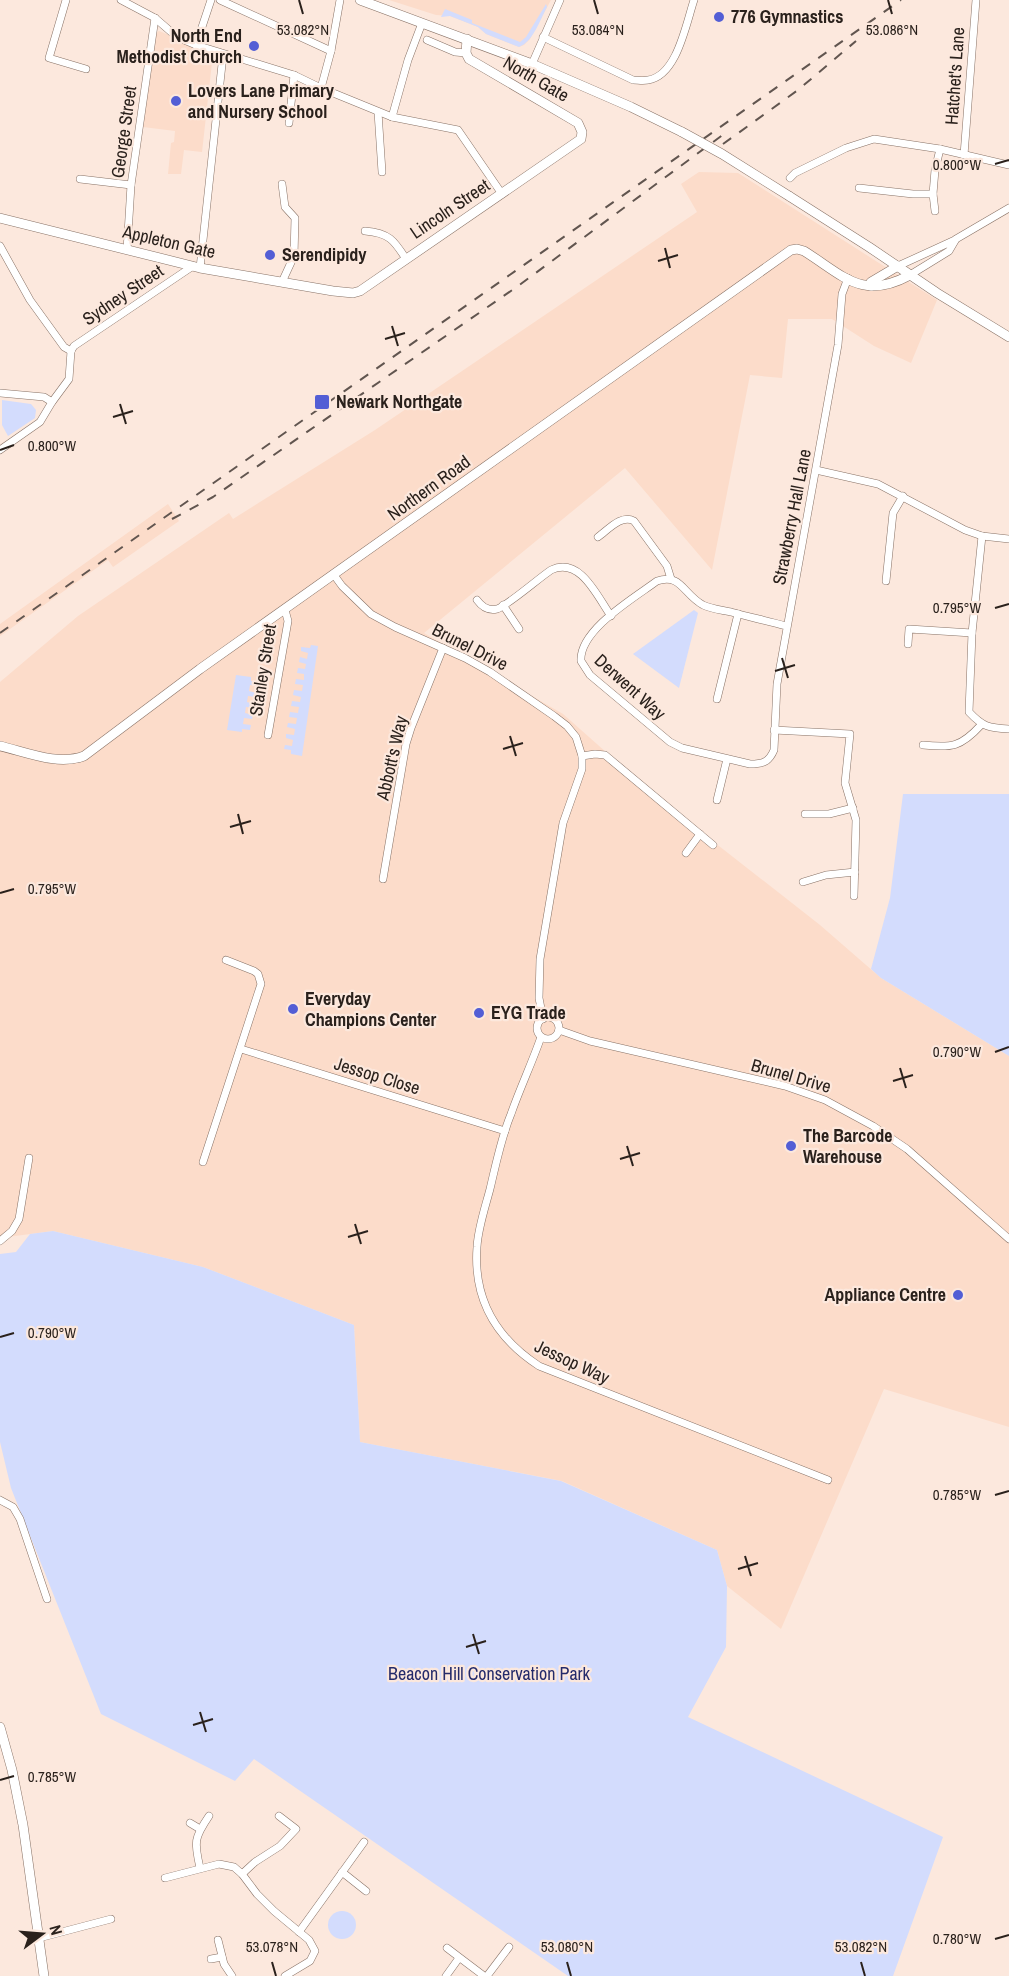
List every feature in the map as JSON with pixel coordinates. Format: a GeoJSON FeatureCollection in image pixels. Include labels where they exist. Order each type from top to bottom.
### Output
{"type":"FeatureCollection","features":[{"type":"Feature","properties":{"kind":"street"},"geometry":{"type":"LineString","coordinates":[[66,0],[49,58],[86,69]]}},
{"type":"Feature","properties":{"kind":"street"},"geometry":{"type":"LineString","coordinates":[[121,0],[154,18],[177,37],[196,45],[294,75],[392,117],[458,130],[502,194]]}},
{"type":"Feature","properties":{"kind":"street"},"geometry":{"type":"LineString","coordinates":[[196,45],[211,0]]}},
{"type":"Feature","properties":{"kind":"street"},"geometry":{"type":"LineString","coordinates":[[220,0],[332,51]]}},
{"type":"Feature","properties":{"kind":"street"},"geometry":{"type":"LineString","coordinates":[[321,88],[332,51],[340,0]]}},
{"type":"Feature","properties":{"kind":"street"},"geometry":{"type":"LineString","coordinates":[[360,0],[531,64],[631,107],[682,132],[729,158],[1009,337]]}},
{"type":"Feature","properties":{"kind":"street"},"geometry":{"type":"LineString","coordinates":[[531,64],[560,0]]}},
{"type":"Feature","properties":{"kind":"street"},"geometry":{"type":"LineString","coordinates":[[543,37],[633,80],[650,80],[666,72],[674,60],[694,0]]}},
{"type":"Feature","properties":{"kind":"street","name":"Hatchet's Lane"},"geometry":{"type":"LineString","coordinates":[[964,155],[976,0]]}},
{"type":"Feature","properties":{"kind":"street","name":"George Street"},"geometry":{"type":"LineString","coordinates":[[127,250],[131,185],[154,18]]}},
{"type":"Feature","properties":{"kind":"street"},"geometry":{"type":"LineString","coordinates":[[392,117],[408,60],[422,23]]}},
{"type":"Feature","properties":{"kind":"street"},"geometry":{"type":"LineString","coordinates":[[466,53],[468,39]]}},
{"type":"Feature","properties":{"kind":"street","name":"North Gate"},"geometry":{"type":"LineString","coordinates":[[427,40],[455,52],[466,53],[469,59],[578,123],[582,132],[581,139]]}},
{"type":"Feature","properties":{"kind":"street"},"geometry":{"type":"LineString","coordinates":[[197,267],[223,55]]}},
{"type":"Feature","properties":{"kind":"street"},"geometry":{"type":"LineString","coordinates":[[289,123],[294,75]]}},
{"type":"Feature","properties":{"kind":"street"},"geometry":{"type":"LineString","coordinates":[[378,112],[383,168]]}},
{"type":"Feature","properties":{"kind":"street","name":"Lincoln Street"},"geometry":{"type":"LineString","coordinates":[[333,291],[353,293],[360,291],[581,139]]}},
{"type":"Feature","properties":{"kind":"street","name":"Hatchet's Lane"},"geometry":{"type":"LineString","coordinates":[[790,178],[795,173],[846,148],[874,139],[940,149],[1009,165]]}},
{"type":"Feature","properties":{"kind":"street"},"geometry":{"type":"LineString","coordinates":[[935,211],[933,194],[940,149]]}},
{"type":"Feature","properties":{"kind":"street"},"geometry":{"type":"LineString","coordinates":[[80,178],[131,185]]}},
{"type":"Feature","properties":{"kind":"street"},"geometry":{"type":"LineString","coordinates":[[282,184],[285,207],[295,218],[294,256],[282,282]]}},
{"type":"Feature","properties":{"kind":"street"},"geometry":{"type":"LineString","coordinates":[[859,188],[933,194]]}},
{"type":"Feature","properties":{"kind":"street"},"geometry":{"type":"LineString","coordinates":[[956,239],[949,251],[910,275],[884,286],[870,286],[871,282],[898,266],[956,239],[1009,208]]}},
{"type":"Feature","properties":{"kind":"street","name":"Appleton Gate"},"geometry":{"type":"LineString","coordinates":[[0,218],[197,267],[333,291]]}},
{"type":"Feature","properties":{"kind":"street"},"geometry":{"type":"LineString","coordinates":[[365,231],[379,232],[391,238],[406,259]]}},
{"type":"Feature","properties":{"kind":"street"},"geometry":{"type":"LineString","coordinates":[[0,246],[30,300],[64,347],[71,351],[69,379],[36,426],[0,450]]}},
{"type":"Feature","properties":{"kind":"street","name":"Northern Road"},"geometry":{"type":"LineString","coordinates":[[0,746],[56,759],[84,756],[200,669],[791,250],[804,251],[861,286],[870,286]]}},
{"type":"Feature","properties":{"kind":"street","name":"Sydney Street"},"geometry":{"type":"LineString","coordinates":[[71,351],[74,346],[197,267]]}},
{"type":"Feature","properties":{"kind":"street","name":"Strawberry Hall Lane"},"geometry":{"type":"LineString","coordinates":[[767,761],[774,750],[777,684],[786,626],[838,345],[842,294],[848,278]]}},
{"type":"Feature","properties":{"kind":"street"},"geometry":{"type":"LineString","coordinates":[[0,393],[44,397],[52,402]]}},
{"type":"Feature","properties":{"kind":"street"},"geometry":{"type":"LineString","coordinates":[[816,470],[878,484],[957,527],[982,536],[1009,539]]}},
{"type":"Feature","properties":{"kind":"street"},"geometry":{"type":"LineString","coordinates":[[886,581],[893,513],[903,496]]}},
{"type":"Feature","properties":{"kind":"street"},"geometry":{"type":"LineString","coordinates":[[598,537],[623,519],[628,518],[634,521],[667,566],[671,579],[678,582],[690,596],[706,607],[786,626]]}},
{"type":"Feature","properties":{"kind":"street"},"geometry":{"type":"LineString","coordinates":[[982,536],[972,633],[969,712],[981,725],[1009,729]]}},
{"type":"Feature","properties":{"kind":"street"},"geometry":{"type":"LineString","coordinates":[[477,600],[482,607],[495,609],[551,570],[567,566],[577,570],[611,616]]}},
{"type":"Feature","properties":{"kind":"street","name":"Brunel Drive"},"geometry":{"type":"LineString","coordinates":[[334,575],[371,614],[394,627],[465,658],[504,681],[561,721],[576,737],[582,756]]}},
{"type":"Feature","properties":{"kind":"street","name":"Derwent Way"},"geometry":{"type":"LineString","coordinates":[[671,579],[657,581],[611,616],[584,645],[581,662],[586,671],[670,742],[682,748],[750,764],[767,761]]}},
{"type":"Feature","properties":{"kind":"street"},"geometry":{"type":"LineString","coordinates":[[503,605],[519,629]]}},
{"type":"Feature","properties":{"kind":"street","name":"Stanley Street"},"geometry":{"type":"LineString","coordinates":[[268,735],[288,621],[285,610]]}},
{"type":"Feature","properties":{"kind":"street"},"geometry":{"type":"LineString","coordinates":[[717,699],[738,614]]}},
{"type":"Feature","properties":{"kind":"street"},"geometry":{"type":"LineString","coordinates":[[908,644],[909,628],[972,633]]}},
{"type":"Feature","properties":{"kind":"street","name":"Abbott's Way"},"geometry":{"type":"LineString","coordinates":[[383,879],[406,744],[443,648]]}},
{"type":"Feature","properties":{"kind":"street"},"geometry":{"type":"LineString","coordinates":[[923,745],[942,747],[957,745],[969,738],[981,725]]}},
{"type":"Feature","properties":{"kind":"street"},"geometry":{"type":"LineString","coordinates":[[774,730],[850,734],[845,783],[856,820],[854,896]]}},
{"type":"Feature","properties":{"kind":"street"},"geometry":{"type":"LineString","coordinates":[[543,1018],[550,1017],[555,1020],[559,1030],[555,1037],[541,1038],[537,1028],[543,1018],[539,999],[540,959],[564,823],[581,776],[582,756],[605,755],[712,845]]}},
{"type":"Feature","properties":{"kind":"street"},"geometry":{"type":"LineString","coordinates":[[717,800],[727,759]]}},
{"type":"Feature","properties":{"kind":"street"},"geometry":{"type":"LineString","coordinates":[[805,814],[829,814],[853,808]]}},
{"type":"Feature","properties":{"kind":"street"},"geometry":{"type":"LineString","coordinates":[[686,853],[700,834]]}},
{"type":"Feature","properties":{"kind":"street"},"geometry":{"type":"LineString","coordinates":[[803,882],[826,875],[855,872]]}},
{"type":"Feature","properties":{"kind":"street"},"geometry":{"type":"LineString","coordinates":[[202,1162],[261,984],[254,971],[226,960]]}},
{"type":"Feature","properties":{"kind":"street","name":"Brunel Drive"},"geometry":{"type":"LineString","coordinates":[[559,1030],[583,1039],[785,1086],[825,1100],[873,1126],[907,1149],[1009,1239]]}},
{"type":"Feature","properties":{"kind":"street","name":"Jessop Way"},"geometry":{"type":"LineString","coordinates":[[541,1038],[505,1131],[479,1233],[478,1277],[485,1306],[496,1328],[522,1356],[556,1374],[828,1480]]}},
{"type":"Feature","properties":{"kind":"street","name":"Jessop Close"},"geometry":{"type":"LineString","coordinates":[[241,1049],[505,1131]]}},
{"type":"Feature","properties":{"kind":"street"},"geometry":{"type":"LineString","coordinates":[[0,1241],[12,1231],[19,1219],[29,1158]]}},
{"type":"Feature","properties":{"kind":"street"},"geometry":{"type":"LineString","coordinates":[[0,1500],[13,1506],[20,1519],[47,1599]]}},
{"type":"Feature","properties":{"kind":"street"},"geometry":{"type":"LineString","coordinates":[[0,1726],[12,1770],[23,1826],[44,1976]]}},
{"type":"Feature","properties":{"kind":"street"},"geometry":{"type":"LineString","coordinates":[[200,1868],[195,1846],[196,1835],[209,1816]]}},
{"type":"Feature","properties":{"kind":"street"},"geometry":{"type":"LineString","coordinates":[[279,1816],[303,1835]]}},
{"type":"Feature","properties":{"kind":"street"},"geometry":{"type":"LineString","coordinates":[[190,1823],[200,1829]]}},
{"type":"Feature","properties":{"kind":"street"},"geometry":{"type":"LineString","coordinates":[[242,1874],[255,1862],[280,1846],[296,1829]]}},
{"type":"Feature","properties":{"kind":"street"},"geometry":{"type":"LineString","coordinates":[[299,1932],[364,1842]]}},
{"type":"Feature","properties":{"kind":"street"},"geometry":{"type":"LineString","coordinates":[[165,1878],[219,1864],[234,1867],[256,1894],[309,1940],[315,1950],[310,1961],[285,1976]]}},
{"type":"Feature","properties":{"kind":"street"},"geometry":{"type":"LineString","coordinates":[[342,1872],[366,1891]]}},
{"type":"Feature","properties":{"kind":"street"},"geometry":{"type":"LineString","coordinates":[[39,1938],[111,1920]]}},
{"type":"Feature","properties":{"kind":"street"},"geometry":{"type":"LineString","coordinates":[[218,1941],[224,1964],[232,1976]]}},
{"type":"Feature","properties":{"kind":"street"},"geometry":{"type":"LineString","coordinates":[[447,1948],[485,1976],[509,1947]]}},
{"type":"Feature","properties":{"kind":"street"},"geometry":{"type":"LineString","coordinates":[[211,1959],[222,1957]]}},
{"type":"Feature","properties":{"kind":"street"},"geometry":{"type":"LineString","coordinates":[[446,1976],[459,1958]]}},
{"type":"Feature","properties":{"kind":"shaded area"},"geometry":{"type":"Polygon","coordinates":[[[389,0],[551,0],[530,39],[519,47],[450,16],[436,15],[389,0]]]}},
{"type":"Feature","properties":{"kind":"shaded area","name":"Lovers Lane Primary and Nursery School"},"geometry":{"type":"Polygon","coordinates":[[[159,31],[213,53],[202,152],[184,150],[181,174],[168,174],[171,143],[174,142],[175,131],[143,127],[151,35],[159,31]]]}},
{"type":"Feature","properties":{"kind":"shaded area"},"geometry":{"type":"Polygon","coordinates":[[[699,172],[738,173],[937,300],[911,363],[874,346],[832,319],[788,319],[782,378],[750,375],[712,570],[625,468],[424,633],[563,714],[659,799],[820,925],[881,978],[1009,1056],[1009,1427],[884,1389],[781,1629],[727,1586],[717,1550],[562,1481],[360,1442],[354,1325],[203,1267],[53,1231],[0,1238],[0,682],[78,616],[229,513],[233,519],[375,430],[697,212],[681,184],[699,172]]]}},
{"type":"Feature","properties":{"kind":"shaded area"},"geometry":{"type":"Polygon","coordinates":[[[168,504],[179,521],[113,567],[108,560],[0,636],[0,624],[168,504]]]}},
{"type":"Feature","properties":{"kind":"green space"},"geometry":{"type":"Polygon","coordinates":[[[546,4],[547,7],[532,36],[519,47],[450,16],[441,17],[445,9],[472,20],[472,23],[520,42],[526,37],[546,4]]]}},
{"type":"Feature","properties":{"kind":"green space"},"geometry":{"type":"Polygon","coordinates":[[[2,400],[31,404],[36,410],[35,418],[8,436],[2,425],[2,400]]]}},
{"type":"Feature","properties":{"kind":"green space"},"geometry":{"type":"Polygon","coordinates":[[[694,610],[698,613],[679,688],[633,654],[694,610]]]}},
{"type":"Feature","properties":{"kind":"green space"},"geometry":{"type":"Polygon","coordinates":[[[311,645],[318,646],[302,756],[291,754],[291,750],[284,749],[285,745],[292,746],[293,740],[286,738],[286,734],[294,735],[295,729],[287,727],[288,723],[296,724],[297,718],[289,717],[290,712],[298,713],[299,707],[291,706],[292,701],[300,702],[301,697],[293,695],[294,690],[302,691],[303,685],[295,684],[296,679],[304,680],[304,674],[297,673],[298,668],[305,669],[306,664],[299,662],[300,657],[307,659],[308,653],[301,651],[301,647],[310,648],[311,645]]]}},
{"type":"Feature","properties":{"kind":"green space"},"geometry":{"type":"Polygon","coordinates":[[[236,675],[251,677],[251,681],[258,682],[257,686],[250,685],[249,691],[256,693],[255,697],[248,696],[247,702],[254,704],[254,708],[246,707],[245,713],[253,715],[252,719],[244,718],[243,724],[251,725],[250,730],[242,729],[242,732],[227,730],[236,675]]]}},
{"type":"Feature","properties":{"kind":"green space"},"geometry":{"type":"Polygon","coordinates":[[[903,794],[1009,794],[1009,1056],[881,978],[871,969],[890,898],[903,794]]]}},
{"type":"Feature","properties":{"kind":"green space","name":"Beacon Hill Conservation Park"},"geometry":{"type":"Polygon","coordinates":[[[53,1231],[203,1267],[354,1325],[360,1442],[561,1481],[717,1550],[727,1586],[726,1647],[688,1717],[943,1837],[893,1976],[568,1976],[254,1759],[235,1781],[101,1714],[11,1488],[0,1442],[0,1254],[16,1252],[30,1234],[53,1231]]]}},
{"type":"Feature","properties":{"kind":"green space"},"geometry":{"type":"Polygon","coordinates":[[[342,1911],[352,1915],[356,1925],[352,1935],[342,1939],[332,1935],[328,1925],[332,1915],[342,1911]]]}},
{"type":"Feature","properties":{"kind":"railway"},"geometry":{"type":"LineString","coordinates":[[0,633],[901,0]]}},
{"type":"Feature","properties":{"kind":"railway"},"geometry":{"type":"LineString","coordinates":[[723,144],[798,90],[856,41]]}},
{"type":"Feature","properties":{"kind":"railway"},"geometry":{"type":"LineString","coordinates":[[172,519],[213,497],[518,286],[728,131]]}},
{"type":"Feature","properties":{"kind":"place","name":"776 Gymnastics"},"geometry":{"type":"Point","coordinates":[719,17]}},
{"type":"Feature","properties":{"kind":"place","name":"North End Methodist Church"},"geometry":{"type":"Point","coordinates":[254,46]}},
{"type":"Feature","properties":{"kind":"place","name":"Lovers Lane Primary and Nursery School"},"geometry":{"type":"Point","coordinates":[176,101]}},
{"type":"Feature","properties":{"kind":"place","name":"Serendipidy"},"geometry":{"type":"Point","coordinates":[270,255]}},
{"type":"Feature","properties":{"kind":"place","name":"Newark Northgate"},"geometry":{"type":"Point","coordinates":[322,402]}},
{"type":"Feature","properties":{"kind":"place","name":"Everyday Champions Center"},"geometry":{"type":"Point","coordinates":[293,1009]}},
{"type":"Feature","properties":{"kind":"place","name":"EYG Trade"},"geometry":{"type":"Point","coordinates":[479,1013]}},
{"type":"Feature","properties":{"kind":"place","name":"The Barcode Warehouse"},"geometry":{"type":"Point","coordinates":[791,1146]}},
{"type":"Feature","properties":{"kind":"place","name":"Appliance Centre"},"geometry":{"type":"Point","coordinates":[958,1295]}}]}
